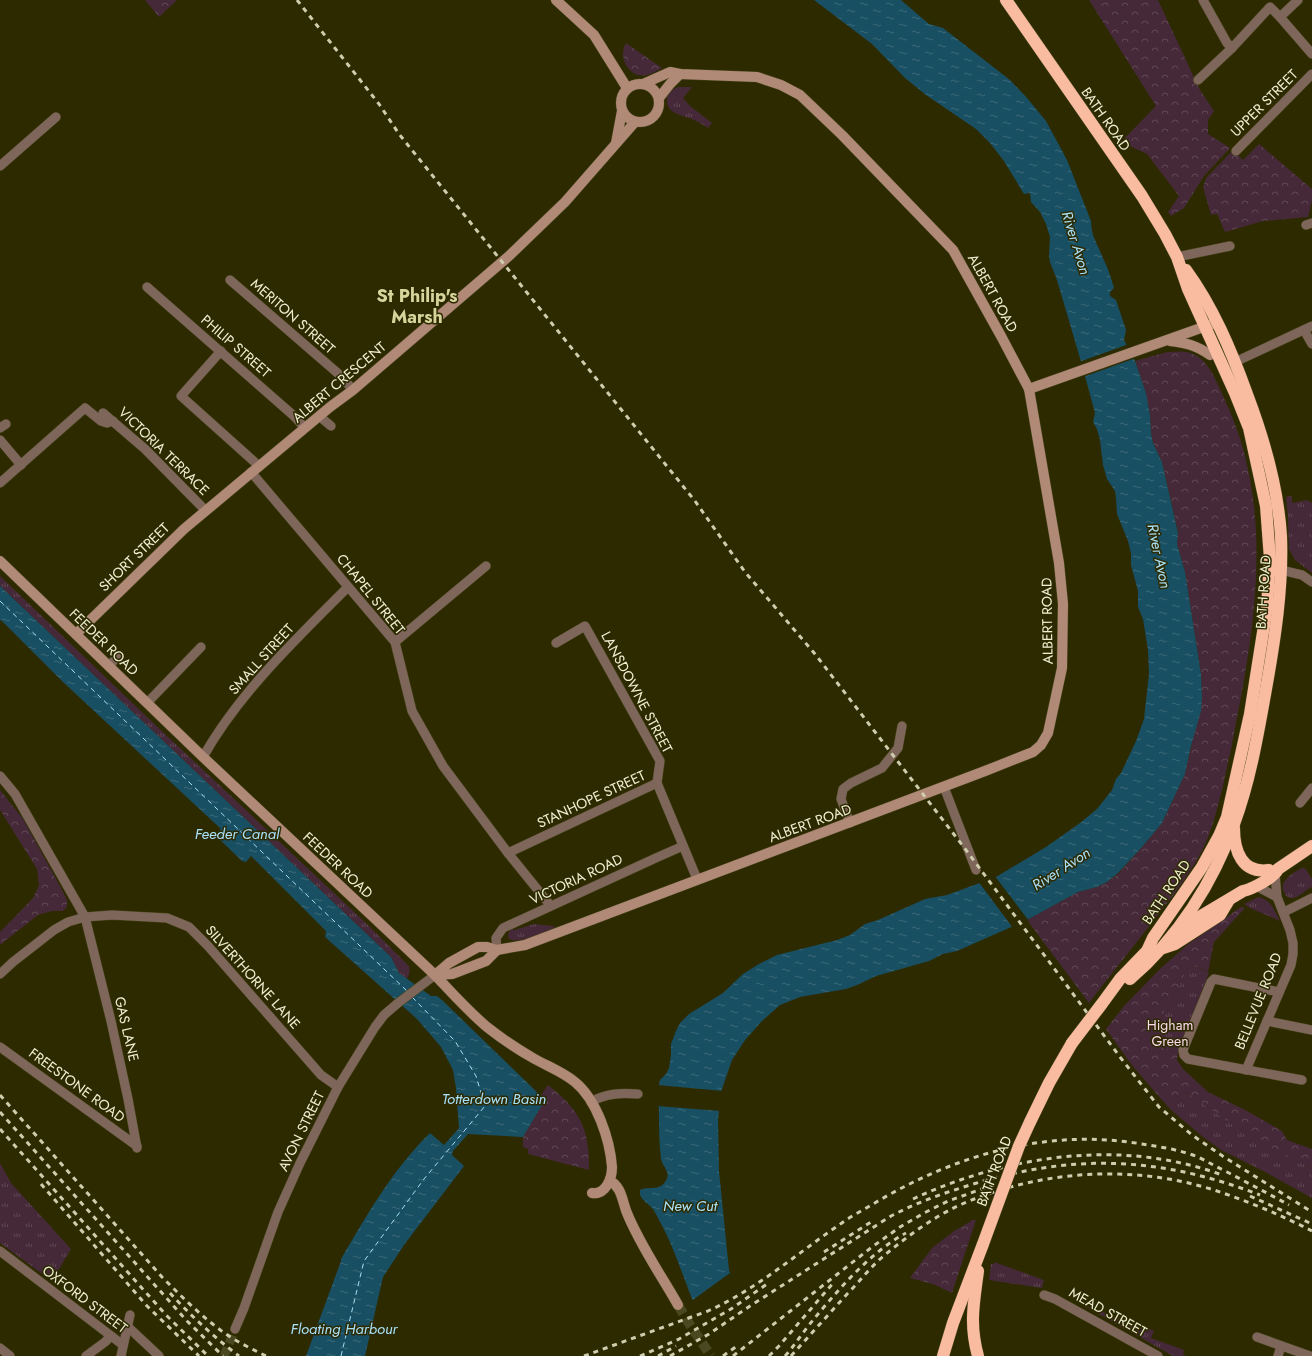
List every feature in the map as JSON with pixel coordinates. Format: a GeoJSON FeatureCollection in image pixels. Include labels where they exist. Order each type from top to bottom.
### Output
{"type":"FeatureCollection","features":[{"type":"Feature","properties":{"kind":"highway","name":"BATH ROAD"},"geometry":{"type":"LineString","coordinates":[[1006,0],[1142,196],[1162,228],[1177,257],[1199,288],[1217,322],[1235,362],[1262,434],[1270,466],[1281,534],[1281,570],[1272,652],[1260,722],[1244,794],[1234,825],[1218,865],[1176,931],[1163,948],[1144,967],[1104,1002]]}},
{"type":"Feature","properties":{"kind":"highway","name":"BATH ROAD"},"geometry":{"type":"LineString","coordinates":[[1147,951],[1153,938],[1181,900],[1202,867],[1229,810],[1250,714],[1267,607],[1270,560],[1266,506],[1249,428],[1235,393],[1188,289],[1177,257]]}},
{"type":"Feature","properties":{"kind":"highway","name":"BATH ROAD"},"geometry":{"type":"LineString","coordinates":[[1210,355],[1217,364],[1249,428]]}},
{"type":"Feature","properties":{"kind":"highway"},"geometry":{"type":"LineString","coordinates":[[1234,825],[1235,847],[1245,864],[1260,871],[1274,871]]}},
{"type":"Feature","properties":{"kind":"highway"},"geometry":{"type":"LineString","coordinates":[[1176,931],[1243,891],[1250,890],[1274,871],[1312,846]]}},
{"type":"Feature","properties":{"kind":"highway"},"geometry":{"type":"LineString","coordinates":[[1243,891],[1247,884],[1274,871]]}},
{"type":"Feature","properties":{"kind":"highway"},"geometry":{"type":"LineString","coordinates":[[1163,948],[1175,944],[1220,915],[1230,899]]}},
{"type":"Feature","properties":{"kind":"highway","name":"BATH ROAD"},"geometry":{"type":"LineString","coordinates":[[943,1356],[953,1323],[1019,1146],[1049,1083],[1072,1043],[1120,979],[1147,951],[1176,931]]}},
{"type":"Feature","properties":{"kind":"highway","name":"BATH ROAD"},"geometry":{"type":"LineString","coordinates":[[978,1356],[972,1329],[972,1316],[981,1249]]}},
{"type":"Feature","properties":{"kind":"street"},"geometry":{"type":"LineString","coordinates":[[556,0],[594,35],[627,88],[620,98],[622,111],[625,116],[635,122],[646,121],[655,115],[659,105],[658,98],[654,90],[643,84]]}},
{"type":"Feature","properties":{"kind":"street"},"geometry":{"type":"LineString","coordinates":[[1203,0],[1227,43],[1232,48]]}},
{"type":"Feature","properties":{"kind":"street"},"geometry":{"type":"LineString","coordinates":[[1280,17],[1298,0]]}},
{"type":"Feature","properties":{"kind":"street"},"geometry":{"type":"LineString","coordinates":[[1198,80],[1232,48],[1270,7],[1312,54]]}},
{"type":"Feature","properties":{"kind":"street","name":"ALBERT ROAD"},"geometry":{"type":"LineString","coordinates":[[435,975],[449,963],[478,947],[487,947],[496,950],[525,945],[1033,752],[1041,745],[1048,733],[1062,668],[1063,604],[1059,563],[1029,389],[953,250],[842,135],[800,95],[781,85],[757,77],[680,74],[670,72],[643,84],[637,84],[627,88]]}},
{"type":"Feature","properties":{"kind":"street"},"geometry":{"type":"LineString","coordinates":[[658,98],[680,74]]}},
{"type":"Feature","properties":{"kind":"street","name":"UPPER STREET"},"geometry":{"type":"LineString","coordinates":[[1236,151],[1312,74]]}},
{"type":"Feature","properties":{"kind":"street","name":"ALBERT CRESCENT"},"geometry":{"type":"LineString","coordinates":[[615,145],[622,111]]}},
{"type":"Feature","properties":{"kind":"street"},"geometry":{"type":"LineString","coordinates":[[3,163],[56,117]]}},
{"type":"Feature","properties":{"kind":"street","name":"ALBERT CRESCENT"},"geometry":{"type":"LineString","coordinates":[[215,502],[319,416],[353,390],[509,256],[565,202],[635,122]]}},
{"type":"Feature","properties":{"kind":"street"},"geometry":{"type":"LineString","coordinates":[[1177,257],[1230,246]]}},
{"type":"Feature","properties":{"kind":"street","name":"MERITON STREET"},"geometry":{"type":"LineString","coordinates":[[230,280],[341,376],[353,390]]}},
{"type":"Feature","properties":{"kind":"street","name":"PHILIP STREET"},"geometry":{"type":"LineString","coordinates":[[147,287],[294,416],[305,428]]}},
{"type":"Feature","properties":{"kind":"street"},"geometry":{"type":"LineString","coordinates":[[1029,389],[1217,322]]}},
{"type":"Feature","properties":{"kind":"street"},"geometry":{"type":"LineString","coordinates":[[1235,362],[1308,328],[1312,344]]}},
{"type":"Feature","properties":{"kind":"street"},"geometry":{"type":"LineString","coordinates":[[1166,341],[1184,342],[1198,347],[1210,355]]}},
{"type":"Feature","properties":{"kind":"street","name":"CHAPEL STREET"},"geometry":{"type":"LineString","coordinates":[[221,351],[181,396],[255,469],[348,587],[395,642],[412,711],[443,766],[508,853],[550,905]]}},
{"type":"Feature","properties":{"kind":"street"},"geometry":{"type":"LineString","coordinates":[[0,483],[85,408],[101,421],[107,423],[113,421]]}},
{"type":"Feature","properties":{"kind":"street","name":"VICTORIA TERRACE"},"geometry":{"type":"LineString","coordinates":[[103,413],[145,450],[205,510]]}},
{"type":"Feature","properties":{"kind":"street"},"geometry":{"type":"LineString","coordinates":[[319,416],[331,426]]}},
{"type":"Feature","properties":{"kind":"street"},"geometry":{"type":"LineString","coordinates":[[0,440],[21,465]]}},
{"type":"Feature","properties":{"kind":"street","name":"SHORT STREET"},"geometry":{"type":"LineString","coordinates":[[76,634],[184,529],[215,502]]}},
{"type":"Feature","properties":{"kind":"street","name":"FEEDER ROAD"},"geometry":{"type":"LineString","coordinates":[[0,561],[203,757],[435,975],[461,1003],[487,1027],[530,1057],[568,1077],[576,1083],[595,1108],[602,1123],[611,1159],[612,1171],[610,1181]]}},
{"type":"Feature","properties":{"kind":"street"},"geometry":{"type":"LineString","coordinates":[[395,642],[486,566]]}},
{"type":"Feature","properties":{"kind":"street"},"geometry":{"type":"LineString","coordinates":[[1281,570],[1302,574],[1312,582]]}},
{"type":"Feature","properties":{"kind":"street","name":"SMALL STREET"},"geometry":{"type":"LineString","coordinates":[[203,757],[232,712],[248,692],[348,587]]}},
{"type":"Feature","properties":{"kind":"street","name":"LANSDOWNE STREET"},"geometry":{"type":"LineString","coordinates":[[556,643],[585,626],[660,761],[657,783]]}},
{"type":"Feature","properties":{"kind":"street"},"geometry":{"type":"LineString","coordinates":[[147,703],[201,648]]}},
{"type":"Feature","properties":{"kind":"street"},"geometry":{"type":"LineString","coordinates":[[109,666],[118,655]]}},
{"type":"Feature","properties":{"kind":"street"},"geometry":{"type":"LineString","coordinates":[[850,822],[841,799],[843,789],[851,783],[882,768],[898,748],[902,726]]}},
{"type":"Feature","properties":{"kind":"street"},"geometry":{"type":"LineString","coordinates":[[0,776],[15,794],[85,917]]}},
{"type":"Feature","properties":{"kind":"street","name":"STANHOPE STREET"},"geometry":{"type":"LineString","coordinates":[[508,853],[657,783],[697,879]]}},
{"type":"Feature","properties":{"kind":"street"},"geometry":{"type":"LineString","coordinates":[[944,787],[976,870]]}},
{"type":"Feature","properties":{"kind":"street"},"geometry":{"type":"LineString","coordinates":[[1300,803],[1312,788]]}},
{"type":"Feature","properties":{"kind":"street","name":"VICTORIA ROAD"},"geometry":{"type":"LineString","coordinates":[[496,950],[496,938],[503,928],[550,905],[683,846]]}},
{"type":"Feature","properties":{"kind":"street","name":"BELLEVUE ROAD"},"geometry":{"type":"LineString","coordinates":[[1246,1070],[1291,965],[1293,954],[1293,943],[1290,930],[1284,912],[1276,897],[1274,871]]}},
{"type":"Feature","properties":{"kind":"street"},"geometry":{"type":"LineString","coordinates":[[1256,886],[1276,897]]}},
{"type":"Feature","properties":{"kind":"street"},"geometry":{"type":"LineString","coordinates":[[1284,912],[1312,898]]}},
{"type":"Feature","properties":{"kind":"street","name":"SILVERTHORNE LANE"},"geometry":{"type":"LineString","coordinates":[[0,974],[54,930],[68,922],[85,917],[118,915],[167,918],[189,928],[208,946],[321,1075],[338,1087]]}},
{"type":"Feature","properties":{"kind":"street","name":"GAS LANE"},"geometry":{"type":"LineString","coordinates":[[85,917],[112,1021],[137,1147]]}},
{"type":"Feature","properties":{"kind":"street"},"geometry":{"type":"LineString","coordinates":[[435,975],[452,974],[486,961],[496,950]]}},
{"type":"Feature","properties":{"kind":"street","name":"AVON STREET"},"geometry":{"type":"LineString","coordinates":[[235,1329],[244,1308],[278,1212],[300,1163],[338,1087],[384,1015],[435,975]]}},
{"type":"Feature","properties":{"kind":"street"},"geometry":{"type":"LineString","coordinates":[[1279,992],[1214,979],[1211,982],[1183,1050],[1184,1055],[1188,1059],[1302,1080]]}},
{"type":"Feature","properties":{"kind":"street"},"geometry":{"type":"LineString","coordinates":[[1266,1021],[1312,1030]]}},
{"type":"Feature","properties":{"kind":"street","name":"FREESTONE ROAD"},"geometry":{"type":"LineString","coordinates":[[0,1047],[137,1147]]}},
{"type":"Feature","properties":{"kind":"street"},"geometry":{"type":"LineString","coordinates":[[591,1102],[610,1094],[638,1094]]}},
{"type":"Feature","properties":{"kind":"street"},"geometry":{"type":"LineString","coordinates":[[592,1193],[602,1191],[610,1181],[619,1188],[624,1206],[636,1232],[678,1305]]}},
{"type":"Feature","properties":{"kind":"street","name":"OXFORD STREET"},"geometry":{"type":"LineString","coordinates":[[0,1251],[122,1345],[127,1326],[159,1356]]}},
{"type":"Feature","properties":{"kind":"street","name":"MEAD STREET"},"geometry":{"type":"LineString","coordinates":[[1044,1295],[1055,1299],[1158,1356]]}},
{"type":"Feature","properties":{"kind":"street"},"geometry":{"type":"LineString","coordinates":[[127,1326],[130,1315]]}},
{"type":"Feature","properties":{"kind":"street"},"geometry":{"type":"LineString","coordinates":[[86,1356],[111,1336]]}},
{"type":"Feature","properties":{"kind":"street"},"geometry":{"type":"LineString","coordinates":[[1257,1337],[1310,1356]]}},
{"type":"Feature","properties":{"kind":"street"},"geometry":{"type":"LineString","coordinates":[[121,1356],[122,1345]]}},
{"type":"Feature","properties":{"kind":"street"},"geometry":{"type":"LineString","coordinates":[[1278,1356],[1281,1346]]}},
{"type":"Feature","properties":{"kind":"street"},"geometry":{"type":"LineString","coordinates":[[0,1348],[10,1356]]}},
{"type":"Feature","properties":{"kind":"green space"},"geometry":{"type":"Polygon","coordinates":[[[145,0],[177,0],[159,17],[145,0]]]}},
{"type":"Feature","properties":{"kind":"green space"},"geometry":{"type":"Polygon","coordinates":[[[1089,0],[1158,0],[1200,90],[1214,111],[1208,120],[1208,134],[1230,148],[1204,176],[1184,208],[1171,216],[1168,212],[1179,196],[1147,154],[1121,142],[1156,106],[1089,0]]]}},
{"type":"Feature","properties":{"kind":"green space"},"geometry":{"type":"Polygon","coordinates":[[[626,43],[662,68],[651,74],[638,75],[633,73],[624,62],[623,52],[626,43]]]}},
{"type":"Feature","properties":{"kind":"green space"},"geometry":{"type":"Polygon","coordinates":[[[678,87],[692,87],[683,98],[690,106],[712,123],[708,128],[696,121],[672,111],[669,107],[667,103],[668,94],[678,87]]]}},
{"type":"Feature","properties":{"kind":"green space"},"geometry":{"type":"Polygon","coordinates":[[[1259,144],[1312,189],[1312,201],[1308,217],[1263,221],[1225,232],[1217,214],[1211,215],[1203,187],[1206,178],[1233,150],[1243,160],[1259,144]]]}},
{"type":"Feature","properties":{"kind":"green space"},"geometry":{"type":"Polygon","coordinates":[[[1167,352],[1184,352],[1194,354],[1206,363],[1218,384],[1240,438],[1250,478],[1255,520],[1256,561],[1250,645],[1234,735],[1223,786],[1214,821],[1206,842],[1196,862],[1177,890],[1089,1003],[1027,920],[1078,892],[1097,887],[1107,882],[1118,874],[1162,823],[1185,774],[1202,698],[1201,674],[1185,572],[1177,544],[1178,532],[1162,462],[1153,443],[1146,393],[1135,361],[1167,352]]]}},
{"type":"Feature","properties":{"kind":"green space"},"geometry":{"type":"Polygon","coordinates":[[[1291,496],[1292,503],[1307,500],[1312,503],[1312,573],[1295,560],[1289,549],[1286,497],[1291,496]]]}},
{"type":"Feature","properties":{"kind":"green space"},"geometry":{"type":"Polygon","coordinates":[[[0,576],[366,923],[409,966],[410,970],[406,979],[399,973],[391,957],[0,586],[0,576]]]}},
{"type":"Feature","properties":{"kind":"green space"},"geometry":{"type":"Polygon","coordinates":[[[0,790],[23,819],[67,900],[67,907],[63,911],[52,911],[38,915],[0,945],[0,932],[33,898],[39,885],[37,869],[0,810],[0,790]]]}},
{"type":"Feature","properties":{"kind":"green space"},"geometry":{"type":"Polygon","coordinates":[[[1302,868],[1305,868],[1312,879],[1312,887],[1295,898],[1289,898],[1285,895],[1283,889],[1284,881],[1302,868]]]}},
{"type":"Feature","properties":{"kind":"green space"},"geometry":{"type":"Polygon","coordinates":[[[1258,897],[1269,903],[1280,921],[1244,904],[1258,897]]]}},
{"type":"Feature","properties":{"kind":"green space"},"geometry":{"type":"Polygon","coordinates":[[[1241,907],[1245,908],[1214,942],[1208,972],[1190,964],[1148,1042],[1178,1053],[1177,1060],[1183,1069],[1208,1092],[1247,1111],[1282,1131],[1287,1140],[1312,1149],[1312,1168],[1279,1152],[1247,1133],[1186,1092],[1174,1099],[1161,1099],[1131,1064],[1106,1029],[1124,1006],[1161,968],[1187,945],[1241,907]]]}},
{"type":"Feature","properties":{"kind":"green space"},"geometry":{"type":"Polygon","coordinates":[[[534,924],[553,926],[555,928],[526,939],[509,939],[509,932],[512,929],[514,930],[534,924]]]}},
{"type":"Feature","properties":{"kind":"green space","name":"Higham Green"},"geometry":{"type":"Polygon","coordinates":[[[1190,964],[1209,973],[1178,1053],[1148,1042],[1190,964]]]}},
{"type":"Feature","properties":{"kind":"green space"},"geometry":{"type":"Polygon","coordinates":[[[548,1085],[568,1103],[581,1122],[588,1143],[589,1170],[528,1154],[528,1149],[523,1147],[523,1137],[545,1100],[541,1095],[548,1085]]]}},
{"type":"Feature","properties":{"kind":"green space"},"geometry":{"type":"Polygon","coordinates":[[[1186,1092],[1216,1113],[1279,1152],[1312,1168],[1312,1198],[1221,1150],[1171,1110],[1161,1099],[1174,1099],[1186,1092]]]}},
{"type":"Feature","properties":{"kind":"green space"},"geometry":{"type":"Polygon","coordinates":[[[0,1163],[11,1183],[71,1249],[52,1281],[0,1243],[0,1163]]]}},
{"type":"Feature","properties":{"kind":"green space"},"geometry":{"type":"Polygon","coordinates":[[[973,1220],[976,1220],[952,1293],[933,1284],[910,1278],[932,1248],[954,1231],[973,1220]]]}},
{"type":"Feature","properties":{"kind":"green space"},"geometry":{"type":"Polygon","coordinates":[[[994,1262],[1044,1280],[1042,1288],[989,1280],[991,1264],[994,1264],[994,1262]]]}},
{"type":"Feature","properties":{"kind":"green space"},"geometry":{"type":"Polygon","coordinates":[[[1083,1305],[1150,1329],[1154,1331],[1151,1338],[1184,1350],[1183,1354],[1186,1356],[1173,1356],[1083,1305]]]}},
{"type":"Feature","properties":{"kind":"water"},"geometry":{"type":"Polygon","coordinates":[[[814,0],[901,0],[929,24],[943,28],[1010,80],[1046,121],[1067,160],[1091,221],[1093,236],[1108,269],[1114,288],[1110,292],[1110,296],[1116,300],[1126,330],[1124,340],[1135,361],[1146,393],[1153,443],[1162,462],[1178,533],[1177,544],[1185,572],[1201,674],[1201,711],[1185,774],[1162,823],[1118,873],[1107,882],[1097,887],[1078,892],[1027,920],[957,951],[943,954],[929,961],[876,976],[846,989],[800,997],[780,1005],[761,1022],[745,1040],[732,1060],[722,1089],[718,1119],[719,1171],[729,1270],[734,1283],[699,1316],[665,1231],[653,1209],[640,1196],[640,1190],[663,1185],[668,1175],[661,1159],[659,1141],[659,1108],[657,1096],[660,1080],[669,1068],[671,1044],[680,1023],[689,1014],[723,993],[743,974],[777,955],[837,940],[850,935],[865,924],[878,920],[925,899],[947,895],[996,877],[1046,847],[1080,823],[1097,809],[1112,790],[1116,779],[1121,773],[1136,741],[1144,719],[1149,673],[1148,650],[1143,619],[1138,607],[1138,591],[1131,565],[1131,553],[1128,541],[1117,514],[1115,491],[1107,479],[1103,465],[1100,440],[1093,422],[1095,413],[1057,280],[1050,262],[1050,237],[1046,224],[1040,212],[1031,202],[1030,193],[1024,194],[1004,161],[990,143],[976,129],[926,95],[905,78],[872,44],[814,0]]]}},
{"type":"Feature","properties":{"kind":"water"},"geometry":{"type":"Polygon","coordinates":[[[0,586],[391,957],[399,973],[431,996],[437,996],[442,1000],[545,1100],[523,1137],[468,1134],[453,1151],[452,1155],[464,1166],[404,1245],[383,1277],[365,1356],[306,1356],[341,1259],[381,1193],[404,1162],[430,1133],[444,1145],[459,1128],[453,1070],[441,1047],[417,1019],[325,937],[326,931],[251,856],[246,862],[242,861],[215,835],[221,829],[63,682],[1,620],[0,621],[0,586]]]}},
{"type":"Feature","properties":{"kind":"pier"},"geometry":{"type":"Polygon","coordinates":[[[1129,344],[1136,358],[1083,377],[1079,362],[1129,344]]]}},
{"type":"Feature","properties":{"kind":"pier"},"geometry":{"type":"Polygon","coordinates":[[[994,875],[1029,921],[1013,928],[978,881],[994,875]]]}},
{"type":"Feature","properties":{"kind":"pier"},"geometry":{"type":"Polygon","coordinates":[[[657,1085],[723,1091],[721,1111],[657,1106],[655,1098],[657,1085]]]}},
{"type":"Feature","properties":{"kind":"pier"},"geometry":{"type":"Polygon","coordinates":[[[730,1273],[755,1319],[767,1336],[785,1356],[720,1356],[715,1350],[690,1302],[730,1273]]]}},
{"type":"Feature","properties":{"kind":"ferry route"},"geometry":{"type":"LineString","coordinates":[[0,601],[407,991]]}},
{"type":"Feature","properties":{"kind":"ferry route"},"geometry":{"type":"LineString","coordinates":[[341,1356],[364,1261],[424,1179],[485,1106],[476,1076],[455,1041],[413,998]]}},
{"type":"Feature","properties":{"kind":"tunnel"},"geometry":{"type":"LineString","coordinates":[[678,1305],[711,1356]]}},
{"type":"Feature","properties":{"kind":"tunnel"},"geometry":{"type":"LineString","coordinates":[[224,1356],[235,1329]]}},
{"type":"Feature","properties":{"kind":"railway"},"geometry":{"type":"LineString","coordinates":[[297,0],[379,104],[399,134],[695,501],[745,572],[815,654],[966,850],[1159,1107],[1192,1135],[1224,1157],[1312,1212]]}},
{"type":"Feature","properties":{"kind":"railway"},"geometry":{"type":"LineString","coordinates":[[0,1095],[162,1277],[189,1304],[224,1333],[266,1356]]}},
{"type":"Feature","properties":{"kind":"railway"},"geometry":{"type":"LineString","coordinates":[[0,1112],[187,1321],[223,1356]]}},
{"type":"Feature","properties":{"kind":"railway"},"geometry":{"type":"LineString","coordinates":[[0,1129],[166,1315],[208,1356]]}},
{"type":"Feature","properties":{"kind":"railway"},"geometry":{"type":"LineString","coordinates":[[584,1356],[708,1311],[759,1282],[853,1216],[909,1184],[972,1158],[1005,1149],[1039,1143],[1072,1140],[1107,1140],[1171,1149],[1198,1157],[1289,1205]]}},
{"type":"Feature","properties":{"kind":"railway"},"geometry":{"type":"LineString","coordinates":[[913,1199],[949,1184],[987,1171],[1026,1162],[1066,1157],[1105,1155],[1145,1157],[1184,1164],[1222,1175]]}},
{"type":"Feature","properties":{"kind":"railway"},"geometry":{"type":"LineString","coordinates":[[670,1356],[709,1334],[891,1216],[938,1196],[1005,1175],[1042,1168],[1079,1164],[1150,1166],[1186,1172],[1223,1182],[1260,1195]]}},
{"type":"Feature","properties":{"kind":"railway"},"geometry":{"type":"LineString","coordinates":[[791,1356],[876,1263],[913,1233],[942,1214],[962,1204],[1023,1184],[1087,1174],[1151,1176],[1214,1190],[1288,1219],[1312,1231]]}},
{"type":"Feature","properties":{"kind":"railway"},"geometry":{"type":"LineString","coordinates":[[41,1184],[147,1306],[199,1356]]}},
{"type":"Feature","properties":{"kind":"railway"},"geometry":{"type":"LineString","coordinates":[[733,1356],[872,1247],[900,1227],[948,1201],[996,1184]]}},
{"type":"Feature","properties":{"kind":"railway"},"geometry":{"type":"LineString","coordinates":[[1250,1196],[1312,1224]]}},
{"type":"Feature","properties":{"kind":"railway"},"geometry":{"type":"LineString","coordinates":[[824,1252],[871,1222]]}},
{"type":"Feature","properties":{"kind":"railway"},"geometry":{"type":"LineString","coordinates":[[785,1356],[819,1312],[854,1274],[879,1251],[906,1233]]}},
{"type":"Feature","properties":{"kind":"railway"},"geometry":{"type":"LineString","coordinates":[[769,1356],[834,1282]]}},
{"type":"Feature","properties":{"kind":"railway"},"geometry":{"type":"LineString","coordinates":[[640,1356],[679,1339],[731,1309],[767,1284]]}},
{"type":"Feature","properties":{"kind":"railway"},"geometry":{"type":"LineString","coordinates":[[170,1293],[203,1326],[239,1356]]}},
{"type":"Feature","properties":{"kind":"railway"},"geometry":{"type":"LineString","coordinates":[[658,1356],[676,1346]]}},
{"type":"Feature","properties":{"kind":"railway"},"geometry":{"type":"LineString","coordinates":[[723,1356],[737,1346]]}},
{"type":"Feature","properties":{"kind":"district","name":"St Philip's Marsh"},"geometry":{"type":"Point","coordinates":[417,306]}},
{"type":"Feature","properties":{"kind":"water label","name":"River Avon"},"geometry":{"type":"Point","coordinates":[1076,243]}},
{"type":"Feature","properties":{"kind":"water label","name":"River Avon"},"geometry":{"type":"Point","coordinates":[1159,556]}},
{"type":"Feature","properties":{"kind":"water label","name":"Feeder Canal"},"geometry":{"type":"Point","coordinates":[237,834]}},
{"type":"Feature","properties":{"kind":"water label","name":"River Avon"},"geometry":{"type":"Point","coordinates":[1061,869]}},
{"type":"Feature","properties":{"kind":"water label","name":"Totterdown Basin"},"geometry":{"type":"Point","coordinates":[494,1099]}},
{"type":"Feature","properties":{"kind":"water label","name":"New Cut"},"geometry":{"type":"Point","coordinates":[690,1206]}},
{"type":"Feature","properties":{"kind":"water label","name":"Floating Harbour"},"geometry":{"type":"Point","coordinates":[344,1329]}}]}
